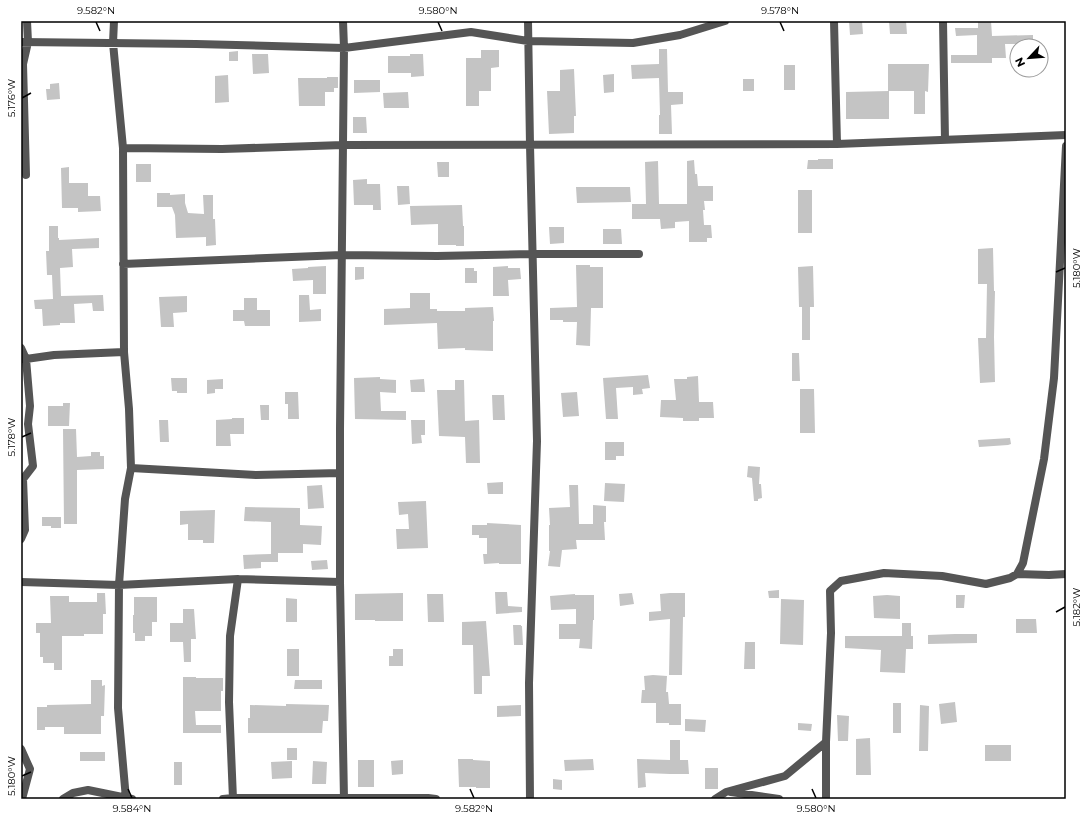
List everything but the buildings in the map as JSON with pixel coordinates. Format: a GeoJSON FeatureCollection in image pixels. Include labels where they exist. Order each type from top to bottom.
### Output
{"type":"FeatureCollection","features":[{"type":"Feature","properties":{"kind":"street"},"geometry":{"type":"LineString","coordinates":[[26,175],[23,64],[27,21]]}},
{"type":"Feature","properties":{"kind":"street"},"geometry":{"type":"LineString","coordinates":[[63,799],[73,793],[88,790],[128,799],[118,708],[119,585],[125,499],[131,468],[130,409],[124,352],[123,148],[113,43],[114,21]]}},
{"type":"Feature","properties":{"kind":"street"},"geometry":{"type":"LineString","coordinates":[[344,21],[340,473],[340,582],[344,798]]}},
{"type":"Feature","properties":{"kind":"street"},"geometry":{"type":"LineString","coordinates":[[528,21],[537,441],[529,683],[530,799]]}},
{"type":"Feature","properties":{"kind":"street"},"geometry":{"type":"LineString","coordinates":[[25,42],[344,48],[471,32],[528,41],[632,43],[680,35],[725,21]]}},
{"type":"Feature","properties":{"kind":"street"},"geometry":{"type":"LineString","coordinates":[[834,21],[837,144]]}},
{"type":"Feature","properties":{"kind":"street"},"geometry":{"type":"LineString","coordinates":[[943,21],[945,140]]}},
{"type":"Feature","properties":{"kind":"street"},"geometry":{"type":"LineString","coordinates":[[123,148],[222,149],[343,145],[837,144],[1066,135]]}},
{"type":"Feature","properties":{"kind":"street"},"geometry":{"type":"LineString","coordinates":[[826,799],[826,742],[831,633],[830,592],[841,581],[884,572],[942,576],[986,584],[1010,578],[1017,574],[1023,564],[1044,459],[1054,378],[1066,146]]}},
{"type":"Feature","properties":{"kind":"street"},"geometry":{"type":"LineString","coordinates":[[124,264],[342,255],[437,256],[639,254]]}},
{"type":"Feature","properties":{"kind":"street"},"geometry":{"type":"LineString","coordinates":[[21,348],[24,359],[30,406],[28,424],[33,466],[23,479],[25,530],[21,539]]}},
{"type":"Feature","properties":{"kind":"street"},"geometry":{"type":"LineString","coordinates":[[24,359],[54,355],[124,352]]}},
{"type":"Feature","properties":{"kind":"street"},"geometry":{"type":"LineString","coordinates":[[131,468],[256,475],[340,473]]}},
{"type":"Feature","properties":{"kind":"street"},"geometry":{"type":"LineString","coordinates":[[1017,574],[1066,574]]}},
{"type":"Feature","properties":{"kind":"street"},"geometry":{"type":"LineString","coordinates":[[21,582],[119,585],[238,579],[340,582]]}},
{"type":"Feature","properties":{"kind":"street"},"geometry":{"type":"LineString","coordinates":[[233,798],[229,702],[230,636],[238,579]]}},
{"type":"Feature","properties":{"kind":"street"},"geometry":{"type":"LineString","coordinates":[[715,799],[726,792],[785,776],[826,742]]}},
{"type":"Feature","properties":{"kind":"street"},"geometry":{"type":"LineString","coordinates":[[21,749],[30,769],[22,799]]}},
{"type":"Feature","properties":{"kind":"street"},"geometry":{"type":"LineString","coordinates":[[726,792],[779,799]]}},
{"type":"Feature","properties":{"kind":"street"},"geometry":{"type":"LineString","coordinates":[[223,799],[436,799]]}}]}
